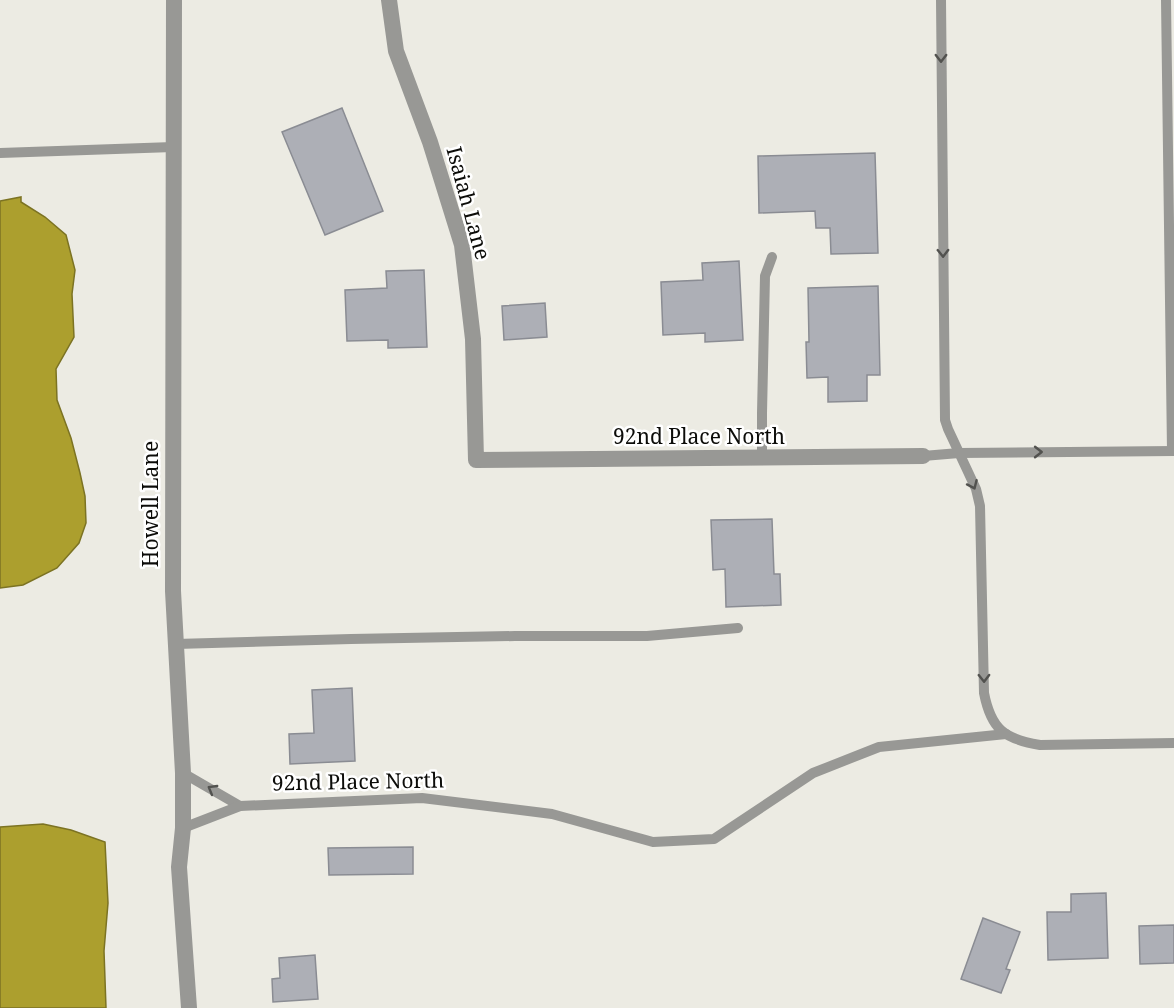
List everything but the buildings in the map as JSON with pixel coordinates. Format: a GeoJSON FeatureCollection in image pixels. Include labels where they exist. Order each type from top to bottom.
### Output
{"type":"FeatureCollection","features":[{"type":"Feature","properties":{"kind":"street","name":"Howell Lane"},"geometry":{"type":"LineString","coordinates":[[174,0],[173,591],[183,773],[183,828],[179,867],[189,1008]]}},
{"type":"Feature","properties":{"kind":"street","name":"Isaiah Lane"},"geometry":{"type":"LineString","coordinates":[[389,0],[396,51],[430,142],[462,245],[473,339],[476,460]]}},
{"type":"Feature","properties":{"kind":"street","name":"92nd Place North"},"geometry":{"type":"LineString","coordinates":[[476,460],[923,456]]}},
{"type":"Feature","properties":{"kind":"lane"},"geometry":{"type":"LineString","coordinates":[[941,0],[945,420],[976,489],[980,506],[984,693],[987,710],[993,721],[1006,734],[1023,742],[1040,745],[1174,743]]}},
{"type":"Feature","properties":{"kind":"lane"},"geometry":{"type":"LineString","coordinates":[[923,456],[959,453],[1173,451],[1166,0]]}},
{"type":"Feature","properties":{"kind":"lane"},"geometry":{"type":"LineString","coordinates":[[0,153],[173,147]]}},
{"type":"Feature","properties":{"kind":"lane"},"geometry":{"type":"LineString","coordinates":[[762,458],[765,276],[772,257]]}},
{"type":"Feature","properties":{"kind":"lane"},"geometry":{"type":"LineString","coordinates":[[176,644],[398,638],[647,636],[738,628]]}},
{"type":"Feature","properties":{"kind":"lane","name":"92nd Place North"},"geometry":{"type":"LineString","coordinates":[[183,828],[240,806],[422,798],[552,814],[653,842],[714,839],[813,773],[879,747],[1006,734]]}},
{"type":"Feature","properties":{"kind":"lane"},"geometry":{"type":"LineString","coordinates":[[183,773],[240,806]]}},
{"type":"Feature","properties":{"kind":"shaded area"},"geometry":{"type":"Polygon","coordinates":[[[21,197],[21,202],[45,217],[66,235],[75,270],[72,294],[74,337],[56,369],[57,400],[71,438],[80,473],[85,496],[86,523],[79,543],[57,568],[23,585],[0,588],[0,201],[21,197]]]}},
{"type":"Feature","properties":{"kind":"shaded area"},"geometry":{"type":"Polygon","coordinates":[[[43,824],[71,830],[105,842],[108,903],[104,951],[106,1008],[0,1008],[0,827],[43,824]]]}}]}
